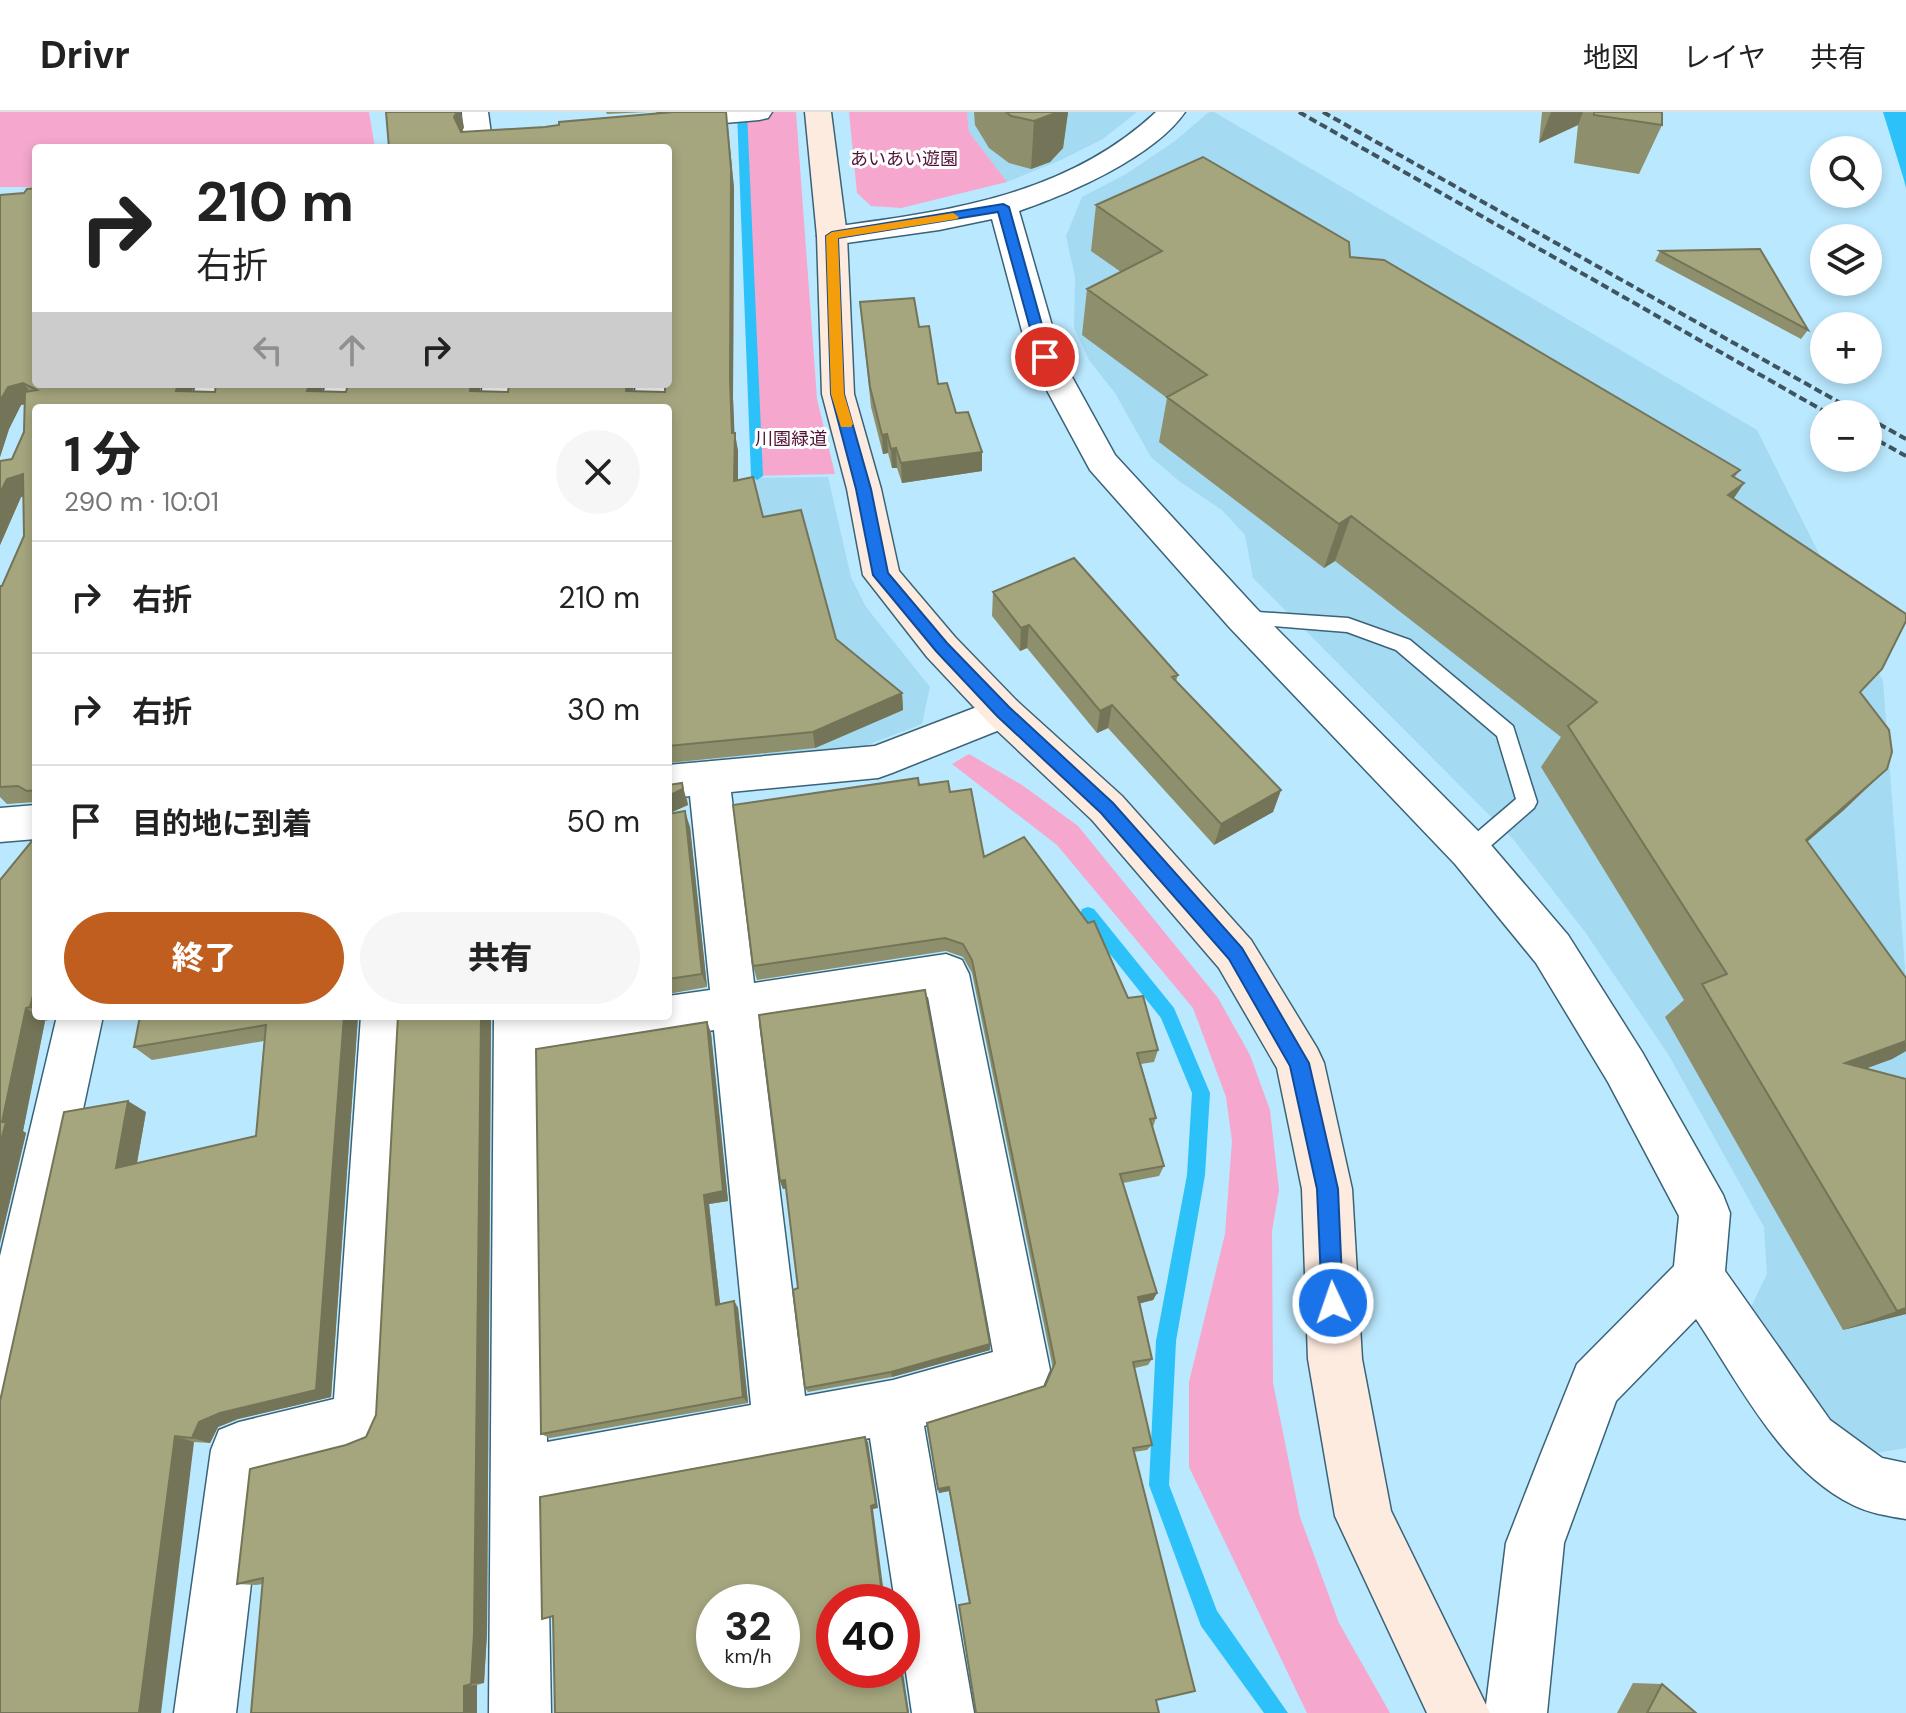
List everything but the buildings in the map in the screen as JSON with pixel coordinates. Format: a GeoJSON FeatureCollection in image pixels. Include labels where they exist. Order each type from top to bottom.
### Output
{"type":"FeatureCollection","features":[{"type":"Feature","properties":{"kind":"street"},"geometry":{"type":"LineString","coordinates":[[660,144],[657,118],[759,112]]}},
{"type":"Feature","properties":{"kind":"street"},"geometry":{"type":"LineString","coordinates":[[818,112],[832,236],[838,394],[864,489],[881,575],[941,647],[1003,712],[1107,808],[1235,954],[1300,1063],[1327,1189],[1335,1359],[1364,1516],[1459,1713]]}},
{"type":"Feature","properties":{"kind":"street"},"geometry":{"type":"LineString","coordinates":[[832,236],[1003,207],[1085,172],[1155,131],[1172,112]]}},
{"type":"Feature","properties":{"kind":"street"},"geometry":{"type":"LineString","coordinates":[[1003,207],[1045,357],[1102,462],[1243,618],[1470,851],[1552,949],[1625,1067],[1705,1213],[1699,1278],[1596,1383],[1535,1543],[1516,1713]]}},
{"type":"Feature","properties":{"kind":"street"},"geometry":{"type":"LineString","coordinates":[[781,1427],[735,1006],[688,780],[878,762],[1003,712]]}},
{"type":"Feature","properties":{"kind":"street"},"geometry":{"type":"LineString","coordinates":[[0,825],[32,822]]}},
{"type":"Feature","properties":{"kind":"street"},"geometry":{"type":"LineString","coordinates":[[519,1475],[893,1407],[1023,1370],[946,974],[735,1006],[672,1012]]}},
{"type":"Feature","properties":{"kind":"street"},"geometry":{"type":"LineString","coordinates":[[0,1370],[79,1020]]}},
{"type":"Feature","properties":{"kind":"street"},"geometry":{"type":"LineString","coordinates":[[205,1713],[239,1450],[360,1420],[384,1020]]}},
{"type":"Feature","properties":{"kind":"street"},"geometry":{"type":"LineString","coordinates":[[520,1713],[517,1028],[596,1020]]}},
{"type":"Feature","properties":{"kind":"street"},"geometry":{"type":"LineString","coordinates":[[1699,1278],[1810,1440],[1870,1484],[1906,1491]]}},
{"type":"Feature","properties":{"kind":"street"},"geometry":{"type":"LineString","coordinates":[[893,1407],[943,1713]]}},
{"type":"Feature","properties":{"kind":"lane"},"geometry":{"type":"LineString","coordinates":[[1243,618],[1348,625],[1403,645],[1506,732],[1527,802],[1470,851]]}},
{"type":"Feature","properties":{"kind":"shaded area"},"geometry":{"type":"Polygon","coordinates":[[[967,112],[1137,112],[1103,139],[1007,182],[969,132],[967,112]]]}},
{"type":"Feature","properties":{"kind":"shaded area"},"geometry":{"type":"Polygon","coordinates":[[[1209,112],[1214,112],[1757,430],[1883,681],[1906,981],[1906,1448],[1876,1453],[1822,1419],[1751,1307],[1767,1274],[1764,1227],[1668,1054],[1585,932],[1513,839],[1253,578],[1245,535],[1222,510],[1179,481],[1151,457],[1115,393],[1089,360],[1074,328],[1075,277],[1066,236],[1082,197],[1126,174],[1175,141],[1209,112]]]}},
{"type":"Feature","properties":{"kind":"shaded area"},"geometry":{"type":"Polygon","coordinates":[[[828,477],[851,577],[866,607],[930,687],[922,724],[862,747],[710,764],[709,759],[672,764],[672,487],[749,478],[828,477]]]}},
{"type":"Feature","properties":{"kind":"green space"},"geometry":{"type":"Polygon","coordinates":[[[0,112],[369,112],[374,144],[32,144],[32,187],[0,187],[0,112]]]}},
{"type":"Feature","properties":{"kind":"green space","name":"川園緑道"},"geometry":{"type":"Polygon","coordinates":[[[742,112],[796,112],[817,399],[835,474],[757,476],[742,112]]]}},
{"type":"Feature","properties":{"kind":"green space","name":"あいあい遊園"},"geometry":{"type":"Polygon","coordinates":[[[849,112],[967,112],[969,132],[1007,182],[901,208],[871,206],[857,193],[849,112]]]}},
{"type":"Feature","properties":{"kind":"green space"},"geometry":{"type":"Polygon","coordinates":[[[969,754],[1022,785],[1078,826],[1218,998],[1250,1055],[1270,1110],[1279,1190],[1272,1231],[1273,1383],[1300,1517],[1339,1623],[1390,1713],[1307,1713],[1189,1467],[1189,1382],[1225,1234],[1232,1141],[1226,1097],[1193,1008],[1057,845],[952,764],[969,754]]]}},
{"type":"Feature","properties":{"kind":"water"},"geometry":{"type":"Polygon","coordinates":[[[1883,112],[1906,112],[1906,188],[1904,180],[1883,112]]]}},
{"type":"Feature","properties":{"kind":"waterway"},"geometry":{"type":"LineString","coordinates":[[742,112],[757,476]]}},
{"type":"Feature","properties":{"kind":"waterway"},"geometry":{"type":"LineString","coordinates":[[1088,914],[1168,1013],[1201,1093],[1196,1175],[1166,1341],[1159,1485],[1209,1618],[1277,1713]]}},
{"type":"Feature","properties":{"kind":"railway"},"geometry":{"type":"LineString","coordinates":[[1299,112],[1810,403]]}},
{"type":"Feature","properties":{"kind":"railway"},"geometry":{"type":"LineString","coordinates":[[1323,112],[1835,400]]}},
{"type":"Feature","properties":{"kind":"railway"},"geometry":{"type":"LineString","coordinates":[[1882,426],[1906,439]]}},
{"type":"Feature","properties":{"kind":"railway"},"geometry":{"type":"LineString","coordinates":[[1882,443],[1906,456]]}},
{"type":"Feature","properties":{"kind":"slow traffic"},"geometry":{"type":"LineString","coordinates":[[846,424],[838,394],[832,236],[953,217]]}},
{"type":"Feature","properties":{"kind":"route"},"geometry":{"type":"LineString","coordinates":[[1045,357],[1003,207],[832,236],[838,394],[864,489],[881,575],[941,647],[1003,712],[1107,808],[1235,954],[1300,1063],[1327,1189],[1333,1303]]}}]}
